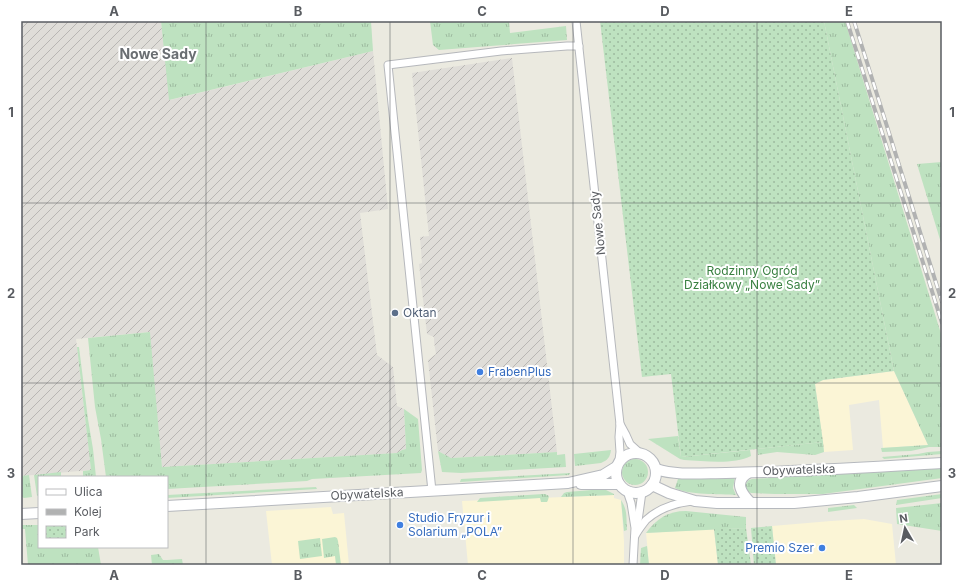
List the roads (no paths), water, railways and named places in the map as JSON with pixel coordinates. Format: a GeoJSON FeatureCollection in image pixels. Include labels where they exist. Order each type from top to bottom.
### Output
{"type":"FeatureCollection","features":[{"type":"Feature","properties":{"kind":"main road"},"geometry":{"type":"LineString","coordinates":[[640,452],[651,459],[656,469],[656,475],[652,485],[642,492],[636,493],[627,491],[619,484],[615,473],[617,464],[623,456],[628,453],[640,452]]}},
{"type":"Feature","properties":{"kind":"main road","name":"Obywatelska"},"geometry":{"type":"LineString","coordinates":[[656,469],[664,472],[678,473],[748,472],[829,470],[942,463]]}},
{"type":"Feature","properties":{"kind":"main road","name":"Obywatelska"},"geometry":{"type":"LineString","coordinates":[[568,483],[603,475],[617,464]]}},
{"type":"Feature","properties":{"kind":"main road"},"geometry":{"type":"LineString","coordinates":[[748,472],[742,478],[740,488],[744,496],[751,503]]}},
{"type":"Feature","properties":{"kind":"main road","name":"Obywatelska"},"geometry":{"type":"LineString","coordinates":[[168,506],[568,483],[586,485],[619,484]]}},
{"type":"Feature","properties":{"kind":"main road"},"geometry":{"type":"LineString","coordinates":[[652,485],[669,493],[695,501],[717,503],[814,502],[942,486]]}},
{"type":"Feature","properties":{"kind":"main road"},"geometry":{"type":"LineString","coordinates":[[21,514],[38,513]]}},
{"type":"Feature","properties":{"kind":"street","name":"Nowe Sady"},"geometry":{"type":"LineString","coordinates":[[576,21],[620,424],[620,452],[617,464]]}},
{"type":"Feature","properties":{"kind":"street"},"geometry":{"type":"LineString","coordinates":[[432,490],[388,65],[501,51],[579,46]]}},
{"type":"Feature","properties":{"kind":"street","name":"Nowe Sady"},"geometry":{"type":"LineString","coordinates":[[620,424],[630,444],[640,452]]}},
{"type":"Feature","properties":{"kind":"street"},"geometry":{"type":"LineString","coordinates":[[627,491],[631,503],[635,528],[633,565]]}},
{"type":"Feature","properties":{"kind":"street"},"geometry":{"type":"LineString","coordinates":[[635,528],[638,521],[642,492]]}},
{"type":"Feature","properties":{"kind":"street"},"geometry":{"type":"LineString","coordinates":[[635,536],[648,519],[662,510],[677,504],[695,501]]}},
{"type":"Feature","properties":{"kind":"railway"},"geometry":{"type":"LineString","coordinates":[[847,21],[942,323]]}},
{"type":"Feature","properties":{"kind":"railway"},"geometry":{"type":"LineString","coordinates":[[854,21],[942,302]]}},
{"type":"Feature","properties":{"kind":"place","name":"Oktan"},"geometry":{"type":"Point","coordinates":[395,313]}},
{"type":"Feature","properties":{"kind":"place","name":"FrabenPlus"},"geometry":{"type":"Point","coordinates":[480,372]}},
{"type":"Feature","properties":{"kind":"place","name":"Studio Fryzur i Solarium „POLA”"},"geometry":{"type":"Point","coordinates":[400,525]}},
{"type":"Feature","properties":{"kind":"place","name":"Premio Szer"},"geometry":{"type":"Point","coordinates":[822,548]}},
{"type":"Feature","properties":{"kind":"district","name":"Nowe Sady"},"geometry":{"type":"Point","coordinates":[158,54]}},
{"type":"Feature","properties":{"kind":"park label","name":"Rodzinny Ogród Działkowy „Nowe Sady”"},"geometry":{"type":"Point","coordinates":[752,278]}}]}
